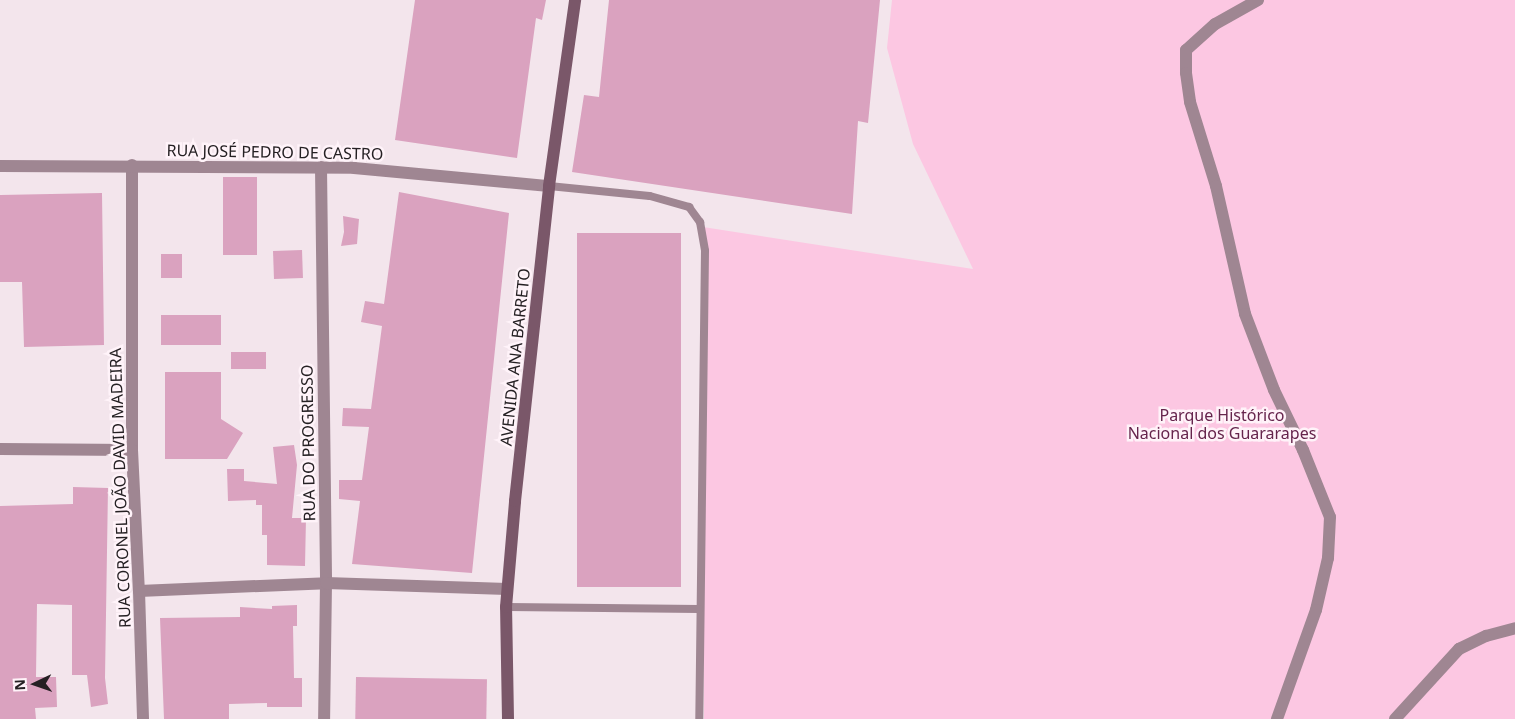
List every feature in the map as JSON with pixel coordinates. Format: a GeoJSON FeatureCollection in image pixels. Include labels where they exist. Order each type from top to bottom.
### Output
{"type":"FeatureCollection","features":[{"type":"Feature","properties":{"kind":"street","name":"AVENIDA ANA BARRETO"},"geometry":{"type":"LineString","coordinates":[[508,719],[507,589],[549,186],[576,0]]}},
{"type":"Feature","properties":{"kind":"street"},"geometry":{"type":"LineString","coordinates":[[1258,0],[1215,24],[1186,50],[1186,73],[1190,102],[1216,186],[1245,314],[1274,390],[1303,450],[1330,517],[1328,558],[1316,610],[1277,719]]}},
{"type":"Feature","properties":{"kind":"street","name":"RUA CORONEL JOÃO DAVID MADEIRA"},"geometry":{"type":"LineString","coordinates":[[132,165],[132,450],[143,719]]}},
{"type":"Feature","properties":{"kind":"street","name":"RUA JOSÉ PEDRO DE CASTRO"},"geometry":{"type":"LineString","coordinates":[[0,166],[321,167],[549,186]]}},
{"type":"Feature","properties":{"kind":"street","name":"RUA DO PROGRESSO"},"geometry":{"type":"LineString","coordinates":[[321,167],[326,583],[324,719]]}},
{"type":"Feature","properties":{"kind":"street"},"geometry":{"type":"LineString","coordinates":[[0,449],[132,450]]}},
{"type":"Feature","properties":{"kind":"street"},"geometry":{"type":"LineString","coordinates":[[139,591],[326,583],[507,589]]}},
{"type":"Feature","properties":{"kind":"street"},"geometry":{"type":"LineString","coordinates":[[1394,719],[1459,649],[1486,636],[1515,628]]}},
{"type":"Feature","properties":{"kind":"lane"},"geometry":{"type":"LineString","coordinates":[[549,186],[650,196],[689,207],[700,222],[706,251],[699,609],[699,719]]}},
{"type":"Feature","properties":{"kind":"lane"},"geometry":{"type":"LineString","coordinates":[[506,607],[699,609]]}},
{"type":"Feature","properties":{"kind":"green space","name":"Parque Histórico Nacional dos Guararapes"},"geometry":{"type":"Polygon","coordinates":[[[892,0],[1515,0],[1515,719],[704,719],[703,227],[973,269],[913,144],[887,48],[892,0]]]}},
{"type":"Feature","properties":{"kind":"building"},"geometry":{"type":"Polygon","coordinates":[[[415,0],[546,0],[542,20],[536,18],[517,158],[395,140],[415,0]]]}},
{"type":"Feature","properties":{"kind":"building"},"geometry":{"type":"Polygon","coordinates":[[[609,0],[880,0],[868,123],[858,121],[852,214],[572,172],[584,95],[599,97],[609,0]]]}},
{"type":"Feature","properties":{"kind":"building"},"geometry":{"type":"Polygon","coordinates":[[[223,177],[257,177],[257,255],[223,255],[223,177]]]}},
{"type":"Feature","properties":{"kind":"building"},"geometry":{"type":"Polygon","coordinates":[[[399,192],[509,213],[472,573],[352,564],[360,501],[339,499],[339,480],[362,480],[369,427],[342,426],[343,408],[371,409],[382,326],[361,322],[365,301],[384,304],[399,192]]]}},
{"type":"Feature","properties":{"kind":"building"},"geometry":{"type":"Polygon","coordinates":[[[102,193],[104,345],[24,347],[22,282],[0,282],[0,195],[102,193]]]}},
{"type":"Feature","properties":{"kind":"building"},"geometry":{"type":"Polygon","coordinates":[[[343,216],[359,219],[357,244],[341,246],[344,232],[343,216]]]}},
{"type":"Feature","properties":{"kind":"building"},"geometry":{"type":"Polygon","coordinates":[[[577,233],[681,233],[681,587],[577,587],[577,233]]]}},
{"type":"Feature","properties":{"kind":"building"},"geometry":{"type":"Polygon","coordinates":[[[302,250],[303,278],[274,279],[273,251],[302,250]]]}},
{"type":"Feature","properties":{"kind":"building"},"geometry":{"type":"Polygon","coordinates":[[[161,254],[182,254],[182,278],[161,278],[161,254]]]}},
{"type":"Feature","properties":{"kind":"building"},"geometry":{"type":"Polygon","coordinates":[[[161,315],[221,315],[221,345],[161,345],[161,315]]]}},
{"type":"Feature","properties":{"kind":"building"},"geometry":{"type":"Polygon","coordinates":[[[231,352],[266,352],[266,369],[231,369],[231,352]]]}},
{"type":"Feature","properties":{"kind":"building"},"geometry":{"type":"Polygon","coordinates":[[[165,372],[221,372],[221,419],[243,433],[227,459],[165,459],[165,372]]]}},
{"type":"Feature","properties":{"kind":"building"},"geometry":{"type":"Polygon","coordinates":[[[294,445],[297,465],[292,518],[306,518],[305,566],[267,565],[267,535],[262,535],[262,505],[256,505],[256,500],[228,501],[227,469],[244,469],[244,481],[277,484],[273,447],[294,445]]]}},
{"type":"Feature","properties":{"kind":"building"},"geometry":{"type":"Polygon","coordinates":[[[73,487],[108,488],[105,678],[108,704],[91,707],[87,675],[72,675],[72,605],[37,604],[36,677],[56,677],[57,707],[35,708],[36,719],[0,719],[0,506],[73,504],[73,487]]]}},
{"type":"Feature","properties":{"kind":"building"},"geometry":{"type":"Polygon","coordinates":[[[297,605],[297,626],[293,626],[294,678],[302,678],[302,707],[267,707],[267,703],[229,704],[229,719],[164,719],[160,618],[240,617],[240,607],[272,609],[272,606],[297,605]]]}},
{"type":"Feature","properties":{"kind":"building"},"geometry":{"type":"Polygon","coordinates":[[[356,677],[487,679],[486,719],[355,719],[356,677]]]}}]}
